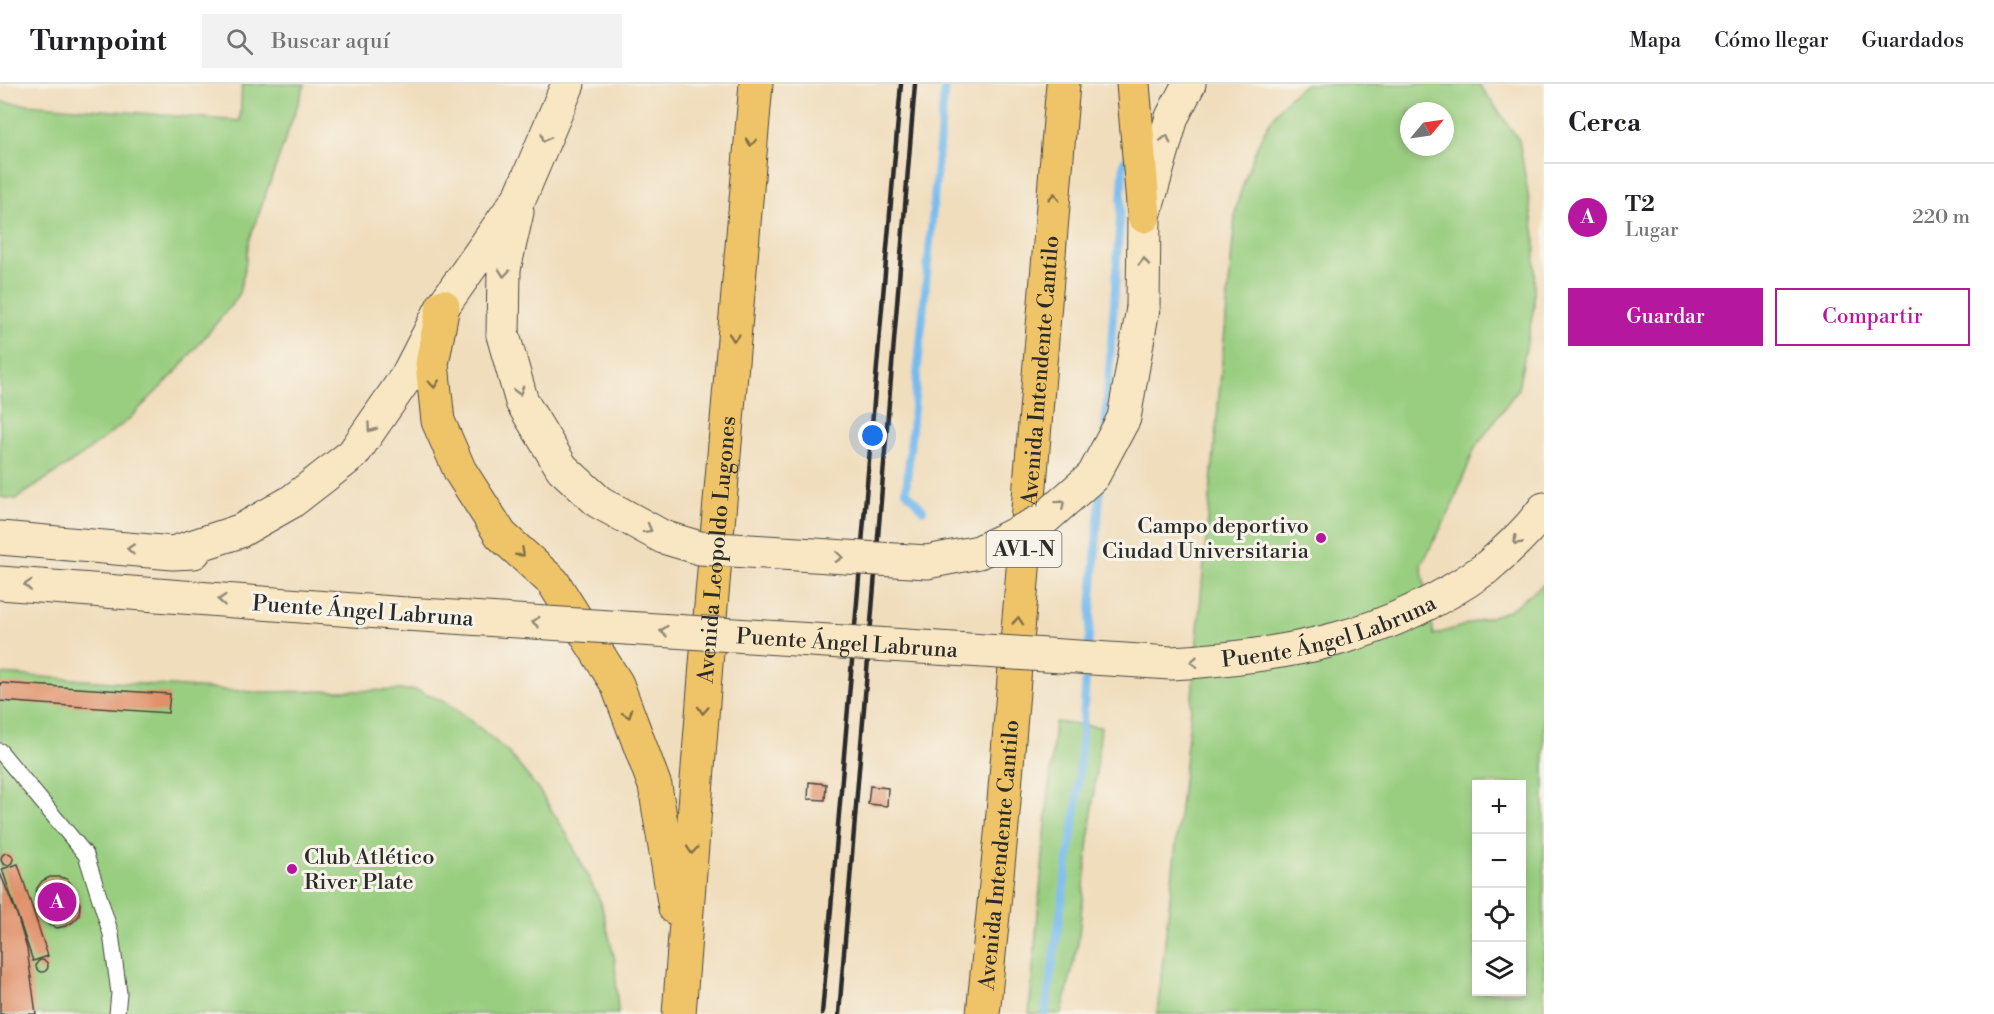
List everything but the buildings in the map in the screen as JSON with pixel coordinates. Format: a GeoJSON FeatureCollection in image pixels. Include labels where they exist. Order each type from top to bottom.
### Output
{"type":"FeatureCollection","features":[{"type":"Feature","properties":{"kind":"highway","name":"Avenida Leopoldo Lugones"},"geometry":{"type":"LineString","coordinates":[[680,1014],[756,84]]}},
{"type":"Feature","properties":{"kind":"highway","name":"Avenida Intendente Cantilo"},"geometry":{"type":"LineString","coordinates":[[983,1014],[1002,825],[1063,84]]}},
{"type":"Feature","properties":{"kind":"highway"},"geometry":{"type":"LineString","coordinates":[[1133,84],[1144,216]]}},
{"type":"Feature","properties":{"kind":"highway"},"geometry":{"type":"LineString","coordinates":[[443,306],[432,364],[438,421],[460,471],[501,535],[553,582],[617,684],[656,786],[683,963]]}},
{"type":"Feature","properties":{"kind":"main road"},"geometry":{"type":"LineString","coordinates":[[568,84],[521,195],[504,269],[503,335],[522,402],[562,468],[599,502],[663,537],[700,548],[927,562],[978,552],[1044,520],[1093,476],[1124,418],[1143,308],[1144,216],[1172,117],[1189,84]]}},
{"type":"Feature","properties":{"kind":"main road"},"geometry":{"type":"LineString","coordinates":[[173,553],[240,531],[291,502],[353,454],[407,376],[443,306],[521,195]]}},
{"type":"Feature","properties":{"kind":"main road","name":"Puente Ángel Labruna"},"geometry":{"type":"LineString","coordinates":[[0,583],[406,614],[1171,663],[1228,660],[1270,654],[1340,639],[1387,623],[1432,602],[1485,569],[1523,535],[1544,509]]}},
{"type":"Feature","properties":{"kind":"main road"},"geometry":{"type":"LineString","coordinates":[[0,538],[173,553],[232,552]]}},
{"type":"Feature","properties":{"kind":"lane"},"geometry":{"type":"LineString","coordinates":[[0,751],[86,855],[111,934],[119,993],[117,1014]]}},
{"type":"Feature","properties":{"kind":"green space"},"geometry":{"type":"Polygon","coordinates":[[[242,84],[305,84],[249,241],[238,297],[175,373],[128,420],[81,456],[16,499],[0,497],[0,102],[240,121],[242,84]]]}},
{"type":"Feature","properties":{"kind":"green space","name":"Campo deportivo Ciudad Universitaria"},"geometry":{"type":"Polygon","coordinates":[[[1305,84],[1479,84],[1519,140],[1535,236],[1534,307],[1518,389],[1475,448],[1450,511],[1421,565],[1434,635],[1508,611],[1544,584],[1544,1014],[1157,1014],[1190,718],[1236,207],[1260,140],[1279,109],[1305,84]]]}},
{"type":"Feature","properties":{"kind":"green space","name":"Club Atlético River Plate"},"geometry":{"type":"Polygon","coordinates":[[[0,674],[254,692],[416,690],[445,702],[509,753],[538,789],[567,834],[601,903],[615,961],[618,1014],[0,1014],[0,674]]]}},
{"type":"Feature","properties":{"kind":"green space"},"geometry":{"type":"Polygon","coordinates":[[[1055,722],[1101,727],[1078,943],[1062,1014],[1029,1014],[1055,722]]]}},
{"type":"Feature","properties":{"kind":"waterway"},"geometry":{"type":"LineString","coordinates":[[923,510],[906,491],[945,84]]}},
{"type":"Feature","properties":{"kind":"waterway"},"geometry":{"type":"LineString","coordinates":[[1105,429],[1124,161]]}},
{"type":"Feature","properties":{"kind":"waterway"},"geometry":{"type":"LineString","coordinates":[[1088,650],[1101,481]]}},
{"type":"Feature","properties":{"kind":"waterway"},"geometry":{"type":"LineString","coordinates":[[1045,1014],[1077,802],[1087,663]]}},
{"type":"Feature","properties":{"kind":"railway"},"geometry":{"type":"LineString","coordinates":[[822,1014],[901,84]]}},
{"type":"Feature","properties":{"kind":"railway"},"geometry":{"type":"LineString","coordinates":[[839,1014],[915,84]]}},
{"type":"Feature","properties":{"kind":"place","name":"Campo deportivo Ciudad Universitaria"},"geometry":{"type":"Point","coordinates":[1321,538]}},
{"type":"Feature","properties":{"kind":"place","name":"Club Atlético River Plate"},"geometry":{"type":"Point","coordinates":[292,869]}},
{"type":"Feature","properties":{"kind":"place","name":"T2"},"geometry":{"type":"Point","coordinates":[57,902]}}]}
